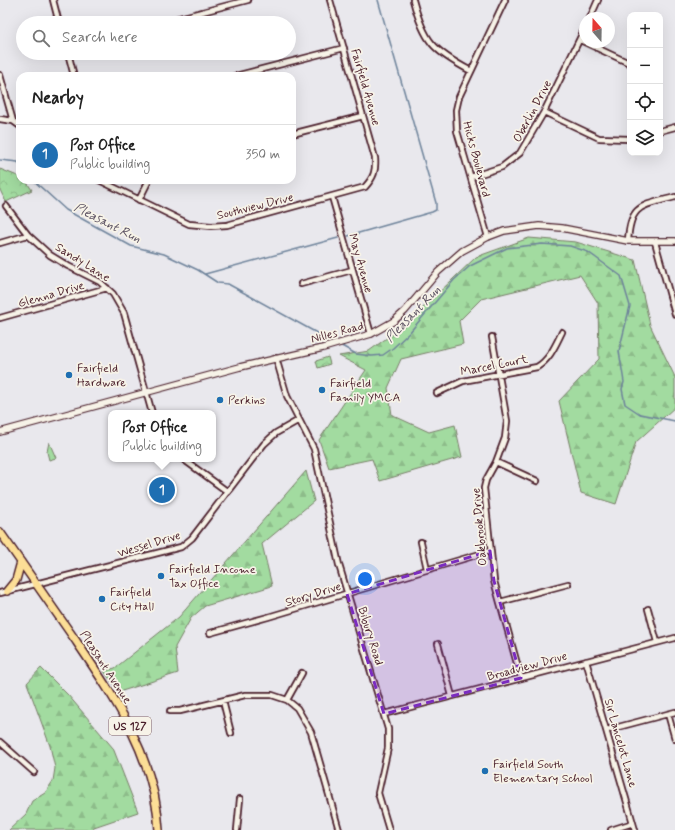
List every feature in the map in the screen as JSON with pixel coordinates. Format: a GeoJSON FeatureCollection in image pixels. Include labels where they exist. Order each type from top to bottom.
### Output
{"type":"FeatureCollection","features":[{"type":"Feature","properties":{"kind":"main road","name":"Pleasant Avenue"},"geometry":{"type":"LineString","coordinates":[[0,532],[102,679],[134,734],[150,774],[159,830]]}},
{"type":"Feature","properties":{"kind":"main road"},"geometry":{"type":"LineString","coordinates":[[4,592],[16,580],[21,562]]}},
{"type":"Feature","properties":{"kind":"street"},"geometry":{"type":"LineString","coordinates":[[53,0],[57,16]]}},
{"type":"Feature","properties":{"kind":"street"},"geometry":{"type":"LineString","coordinates":[[187,16],[248,0]]}},
{"type":"Feature","properties":{"kind":"street","name":"Fairfield Avenue"},"geometry":{"type":"LineString","coordinates":[[330,0],[376,158],[376,171],[372,179]]}},
{"type":"Feature","properties":{"kind":"street"},"geometry":{"type":"LineString","coordinates":[[413,0],[419,24],[432,44],[447,58],[471,71]]}},
{"type":"Feature","properties":{"kind":"street","name":"Hicks Boulevard"},"geometry":{"type":"LineString","coordinates":[[488,237],[457,131],[456,110],[459,97],[505,0]]}},
{"type":"Feature","properties":{"kind":"street"},"geometry":{"type":"LineString","coordinates":[[593,12],[598,0]]}},
{"type":"Feature","properties":{"kind":"street","name":"Oberlin Drive"},"geometry":{"type":"LineString","coordinates":[[471,177],[502,167],[515,158],[525,146],[579,42]]}},
{"type":"Feature","properties":{"kind":"street"},"geometry":{"type":"LineString","coordinates":[[251,72],[344,48]]}},
{"type":"Feature","properties":{"kind":"street"},"geometry":{"type":"LineString","coordinates":[[598,48],[627,61]]}},
{"type":"Feature","properties":{"kind":"street"},"geometry":{"type":"LineString","coordinates":[[70,60],[73,72]]}},
{"type":"Feature","properties":{"kind":"street"},"geometry":{"type":"LineString","coordinates":[[0,75],[12,121]]}},
{"type":"Feature","properties":{"kind":"street"},"geometry":{"type":"LineString","coordinates":[[544,112],[599,138],[627,139]]}},
{"type":"Feature","properties":{"kind":"street"},"geometry":{"type":"LineString","coordinates":[[296,133],[363,116]]}},
{"type":"Feature","properties":{"kind":"street"},"geometry":{"type":"LineString","coordinates":[[0,119],[12,121],[16,124]]}},
{"type":"Feature","properties":{"kind":"street"},"geometry":{"type":"LineString","coordinates":[[663,130],[675,127]]}},
{"type":"Feature","properties":{"kind":"street","name":"Southview Drive"},"geometry":{"type":"LineString","coordinates":[[107,184],[179,220],[198,226],[211,226],[227,224],[332,197],[365,186],[372,179]]}},
{"type":"Feature","properties":{"kind":"street"},"geometry":{"type":"LineString","coordinates":[[139,200],[147,184]]}},
{"type":"Feature","properties":{"kind":"street","name":"May Avenue"},"geometry":{"type":"LineString","coordinates":[[332,197],[371,334]]}},
{"type":"Feature","properties":{"kind":"street"},"geometry":{"type":"LineString","coordinates":[[628,241],[630,221],[636,210],[645,205],[675,197]]}},
{"type":"Feature","properties":{"kind":"street","name":"Sandy Lane"},"geometry":{"type":"LineString","coordinates":[[6,206],[28,235],[50,254],[68,266],[100,282],[116,299],[124,313],[151,410]]}},
{"type":"Feature","properties":{"kind":"street","name":"Nilles Road"},"geometry":{"type":"LineString","coordinates":[[0,432],[276,358],[323,348],[371,334],[394,321],[405,311],[452,259],[470,246],[488,237],[522,227],[539,226],[562,228],[628,241],[675,241]]}},
{"type":"Feature","properties":{"kind":"street"},"geometry":{"type":"LineString","coordinates":[[0,243],[28,235]]}},
{"type":"Feature","properties":{"kind":"street"},"geometry":{"type":"LineString","coordinates":[[655,242],[675,314]]}},
{"type":"Feature","properties":{"kind":"street"},"geometry":{"type":"LineString","coordinates":[[301,284],[352,270]]}},
{"type":"Feature","properties":{"kind":"street","name":"Glenna Drive"},"geometry":{"type":"LineString","coordinates":[[0,318],[107,288]]}},
{"type":"Feature","properties":{"kind":"street","name":"Marcel Court"},"geometry":{"type":"LineString","coordinates":[[437,393],[463,381],[537,367],[544,363],[551,354],[562,332]]}},
{"type":"Feature","properties":{"kind":"street","name":"Oakbrook Drive"},"geometry":{"type":"LineString","coordinates":[[492,336],[507,420],[506,438],[496,462],[486,480],[484,488],[494,581],[522,678]]}},
{"type":"Feature","properties":{"kind":"street","name":"Bibury Road"},"geometry":{"type":"LineString","coordinates":[[276,358],[287,396],[314,449],[339,565],[390,738],[378,793],[389,830]]}},
{"type":"Feature","properties":{"kind":"street","name":"Wessel Drive"},"geometry":{"type":"LineString","coordinates":[[4,592],[181,547],[192,538],[270,438],[299,420]]}},
{"type":"Feature","properties":{"kind":"street"},"geometry":{"type":"LineString","coordinates":[[187,462],[228,492]]}},
{"type":"Feature","properties":{"kind":"street"},"geometry":{"type":"LineString","coordinates":[[496,462],[537,481]]}},
{"type":"Feature","properties":{"kind":"street"},"geometry":{"type":"LineString","coordinates":[[421,542],[427,569]]}},
{"type":"Feature","properties":{"kind":"street","name":"Story Drive"},"geometry":{"type":"LineString","coordinates":[[210,632],[347,594],[490,551]]}},
{"type":"Feature","properties":{"kind":"street"},"geometry":{"type":"LineString","coordinates":[[500,602],[568,584]]}},
{"type":"Feature","properties":{"kind":"street"},"geometry":{"type":"LineString","coordinates":[[648,609],[657,642]]}},
{"type":"Feature","properties":{"kind":"street","name":"Broadview Drive"},"geometry":{"type":"LineString","coordinates":[[384,714],[675,638]]}},
{"type":"Feature","properties":{"kind":"street"},"geometry":{"type":"LineString","coordinates":[[438,644],[452,696]]}},
{"type":"Feature","properties":{"kind":"street","name":"Sir Lancelot Lane"},"geometry":{"type":"LineString","coordinates":[[586,661],[635,830]]}},
{"type":"Feature","properties":{"kind":"street"},"geometry":{"type":"LineString","coordinates":[[286,700],[302,673]]}},
{"type":"Feature","properties":{"kind":"street"},"geometry":{"type":"LineString","coordinates":[[170,711],[180,711],[245,695],[272,695],[286,700],[297,708],[311,732],[339,830]]}},
{"type":"Feature","properties":{"kind":"street"},"geometry":{"type":"LineString","coordinates":[[223,701],[232,734]]}},
{"type":"Feature","properties":{"kind":"street"},"geometry":{"type":"LineString","coordinates":[[607,730],[675,712]]}},
{"type":"Feature","properties":{"kind":"street"},"geometry":{"type":"LineString","coordinates":[[668,714],[675,739]]}},
{"type":"Feature","properties":{"kind":"street"},"geometry":{"type":"LineString","coordinates":[[0,742],[34,772]]}},
{"type":"Feature","properties":{"kind":"street"},"geometry":{"type":"LineString","coordinates":[[237,830],[240,799]]}},
{"type":"Feature","properties":{"kind":"street"},"geometry":{"type":"LineString","coordinates":[[611,830],[633,823]]}},
{"type":"Feature","properties":{"kind":"highlighted area"},"geometry":{"type":"Polygon","coordinates":[[[490,551],[494,581],[521,678],[384,714],[347,594],[490,551]]]}},
{"type":"Feature","properties":{"kind":"green space"},"geometry":{"type":"Polygon","coordinates":[[[0,169],[16,175],[16,184],[28,184],[32,190],[6,202],[0,190],[0,169]]]}},
{"type":"Feature","properties":{"kind":"green space"},"geometry":{"type":"Polygon","coordinates":[[[529,238],[576,242],[635,260],[650,325],[675,377],[675,407],[636,442],[616,504],[581,493],[559,401],[599,359],[598,303],[580,275],[481,299],[459,321],[463,344],[401,359],[388,388],[392,415],[429,432],[455,425],[462,457],[380,481],[372,459],[329,468],[319,440],[366,370],[339,356],[369,351],[406,324],[476,257],[529,238]]]}},
{"type":"Feature","properties":{"kind":"green space"},"geometry":{"type":"Polygon","coordinates":[[[328,357],[330,364],[318,368],[316,361],[328,357]]]}},
{"type":"Feature","properties":{"kind":"green space"},"geometry":{"type":"Polygon","coordinates":[[[49,442],[56,458],[49,460],[47,452],[49,442]]]}},
{"type":"Feature","properties":{"kind":"green space"},"geometry":{"type":"Polygon","coordinates":[[[306,471],[314,501],[262,544],[272,586],[205,606],[191,618],[175,647],[178,673],[119,692],[104,671],[115,668],[179,617],[306,471]]]}},
{"type":"Feature","properties":{"kind":"green space"},"geometry":{"type":"Polygon","coordinates":[[[41,668],[68,695],[113,748],[138,812],[94,827],[92,830],[9,830],[26,814],[32,801],[45,793],[53,781],[55,768],[50,746],[27,683],[41,668]]]}},
{"type":"Feature","properties":{"kind":"waterway"},"geometry":{"type":"LineString","coordinates":[[348,236],[436,210],[436,203],[378,0]]}},
{"type":"Feature","properties":{"kind":"waterway","name":"Pleasant Run"},"geometry":{"type":"LineString","coordinates":[[0,160],[16,162]]}},
{"type":"Feature","properties":{"kind":"waterway","name":"Pleasant Run"},"geometry":{"type":"LineString","coordinates":[[37,184],[66,210],[131,246],[164,254],[198,270],[218,283],[228,284],[335,343]]}},
{"type":"Feature","properties":{"kind":"waterway"},"geometry":{"type":"LineString","coordinates":[[205,274],[338,238]]}},
{"type":"Feature","properties":{"kind":"waterway","name":"Pleasant Run"},"geometry":{"type":"LineString","coordinates":[[340,345],[356,354],[372,356],[383,355],[409,333],[454,280],[470,266],[507,248],[542,244],[570,246],[588,252],[621,276],[630,306],[619,351],[624,382],[622,389],[625,404],[640,414],[675,421]]}},
{"type":"Feature","properties":{"kind":"place","name":"Fairfield Hardware"},"geometry":{"type":"Point","coordinates":[69,375]}},
{"type":"Feature","properties":{"kind":"place","name":"Fairfield Family YMCA"},"geometry":{"type":"Point","coordinates":[322,390]}},
{"type":"Feature","properties":{"kind":"place","name":"Perkins"},"geometry":{"type":"Point","coordinates":[220,400]}},
{"type":"Feature","properties":{"kind":"place","name":"Post Office"},"geometry":{"type":"Point","coordinates":[162,490]}},
{"type":"Feature","properties":{"kind":"place","name":"Fairfield Income Tax Office"},"geometry":{"type":"Point","coordinates":[161,576]}},
{"type":"Feature","properties":{"kind":"place","name":"Fairfield City Hall"},"geometry":{"type":"Point","coordinates":[102,599]}},
{"type":"Feature","properties":{"kind":"place","name":"Fairfield South Elementary School"},"geometry":{"type":"Point","coordinates":[485,771]}}]}
